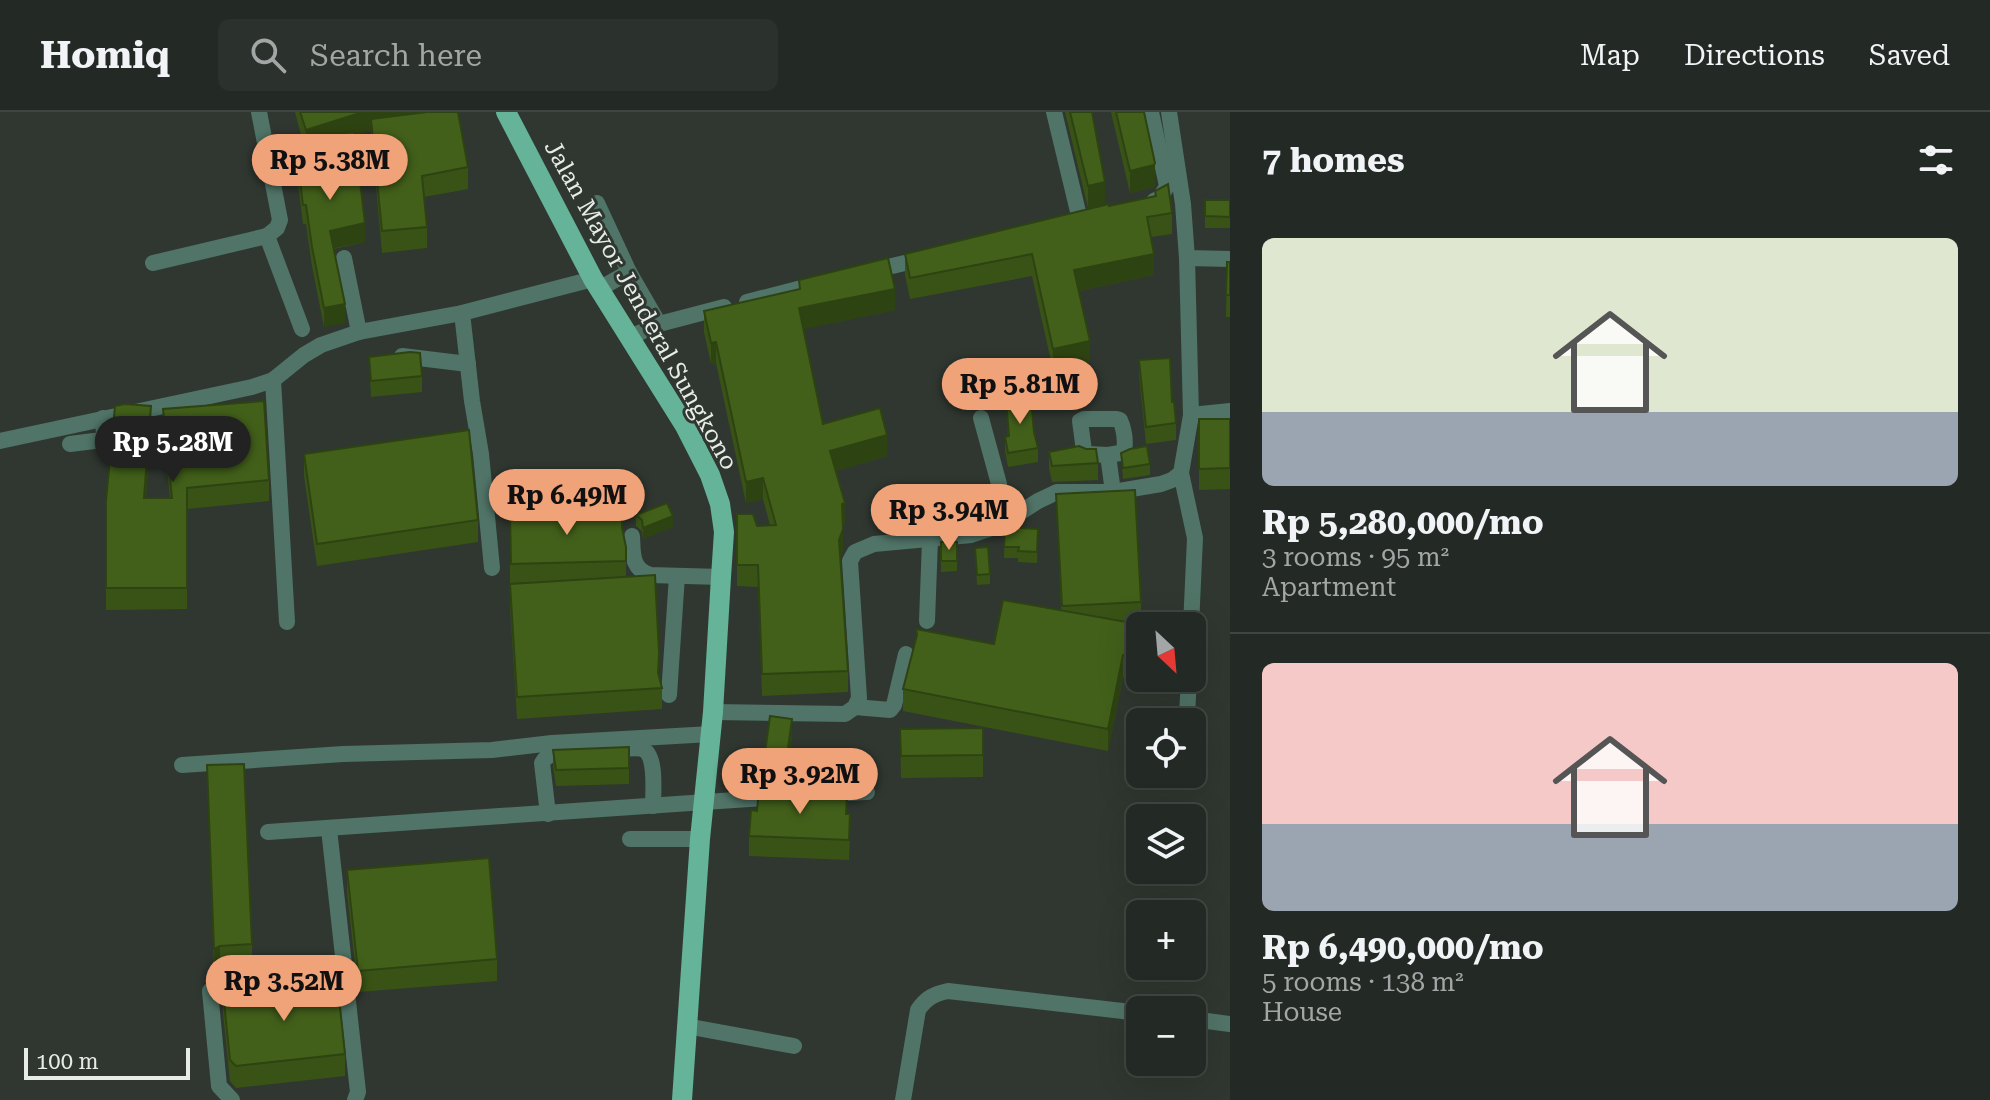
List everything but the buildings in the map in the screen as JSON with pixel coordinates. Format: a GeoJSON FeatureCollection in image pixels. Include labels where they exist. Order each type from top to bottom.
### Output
{"type":"FeatureCollection","features":[{"type":"Feature","properties":{"kind":"main road","name":"Jalan Mayor Jenderal Sungkono"},"geometry":{"type":"LineString","coordinates":[[506,112],[596,284],[685,426],[710,475],[720,504],[724,532],[713,712],[700,839],[682,1100]]}},
{"type":"Feature","properties":{"kind":"street"},"geometry":{"type":"LineString","coordinates":[[153,263],[267,236],[277,228],[280,220],[259,112]]}},
{"type":"Feature","properties":{"kind":"street"},"geometry":{"type":"LineString","coordinates":[[1054,112],[1079,220]]}},
{"type":"Feature","properties":{"kind":"street"},"geometry":{"type":"LineString","coordinates":[[1145,205],[1160,198],[1167,186],[1151,112]]}},
{"type":"Feature","properties":{"kind":"street"},"geometry":{"type":"LineString","coordinates":[[1169,112],[1183,204],[1187,258],[1191,415],[1181,473],[1195,538],[1192,612]]}},
{"type":"Feature","properties":{"kind":"street"},"geometry":{"type":"LineString","coordinates":[[597,203],[629,272],[659,324]]}},
{"type":"Feature","properties":{"kind":"street"},"geometry":{"type":"LineString","coordinates":[[267,236],[302,329]]}},
{"type":"Feature","properties":{"kind":"street"},"geometry":{"type":"LineString","coordinates":[[630,337],[659,324],[941,254]]}},
{"type":"Feature","properties":{"kind":"street"},"geometry":{"type":"LineString","coordinates":[[344,258],[359,332]]}},
{"type":"Feature","properties":{"kind":"street"},"geometry":{"type":"LineString","coordinates":[[1187,258],[1230,259]]}},
{"type":"Feature","properties":{"kind":"street"},"geometry":{"type":"LineString","coordinates":[[0,441],[252,387],[273,380],[321,345],[359,332],[596,284],[629,272]]}},
{"type":"Feature","properties":{"kind":"street"},"geometry":{"type":"LineString","coordinates":[[462,313],[492,568]]}},
{"type":"Feature","properties":{"kind":"street"},"geometry":{"type":"LineString","coordinates":[[391,357],[468,364]]}},
{"type":"Feature","properties":{"kind":"street"},"geometry":{"type":"LineString","coordinates":[[273,380],[268,412],[287,622]]}},
{"type":"Feature","properties":{"kind":"street"},"geometry":{"type":"LineString","coordinates":[[217,394],[223,414]]}},
{"type":"Feature","properties":{"kind":"street"},"geometry":{"type":"LineString","coordinates":[[174,403],[182,416],[189,417]]}},
{"type":"Feature","properties":{"kind":"street"},"geometry":{"type":"LineString","coordinates":[[1191,415],[1230,411]]}},
{"type":"Feature","properties":{"kind":"street"},"geometry":{"type":"LineString","coordinates":[[70,444],[102,440],[103,418]]}},
{"type":"Feature","properties":{"kind":"street"},"geometry":{"type":"LineString","coordinates":[[981,418],[999,484],[1001,525]]}},
{"type":"Feature","properties":{"kind":"street"},"geometry":{"type":"LineString","coordinates":[[1108,455],[1113,492]]}},
{"type":"Feature","properties":{"kind":"street"},"geometry":{"type":"LineString","coordinates":[[713,712],[845,714],[855,707],[859,698],[859,678],[850,561],[855,552],[874,544],[971,535],[1001,525],[1057,492],[1113,492],[1161,484],[1181,473]]}},
{"type":"Feature","properties":{"kind":"street"},"geometry":{"type":"LineString","coordinates":[[632,536],[634,564],[641,572],[650,575],[721,577]]}},
{"type":"Feature","properties":{"kind":"street"},"geometry":{"type":"LineString","coordinates":[[927,621],[930,540]]}},
{"type":"Feature","properties":{"kind":"street"},"geometry":{"type":"LineString","coordinates":[[669,695],[677,576]]}},
{"type":"Feature","properties":{"kind":"street"},"geometry":{"type":"LineString","coordinates":[[855,707],[890,710],[894,705],[906,654]]}},
{"type":"Feature","properties":{"kind":"street"},"geometry":{"type":"LineString","coordinates":[[182,765],[343,754],[492,750],[552,743],[711,734]]}},
{"type":"Feature","properties":{"kind":"street"},"geometry":{"type":"LineString","coordinates":[[548,814],[542,763],[545,757],[553,753],[640,748],[648,753],[652,761],[653,806]]}},
{"type":"Feature","properties":{"kind":"street"},"geometry":{"type":"LineString","coordinates":[[268,832],[867,792]]}},
{"type":"Feature","properties":{"kind":"street"},"geometry":{"type":"LineString","coordinates":[[329,829],[358,1092],[355,1100]]}},
{"type":"Feature","properties":{"kind":"street"},"geometry":{"type":"LineString","coordinates":[[630,839],[700,839]]}},
{"type":"Feature","properties":{"kind":"street"},"geometry":{"type":"LineString","coordinates":[[232,1100],[219,1086],[210,991],[221,979],[345,969]]}},
{"type":"Feature","properties":{"kind":"street"},"geometry":{"type":"LineString","coordinates":[[903,1100],[918,1010],[925,1000],[937,993],[948,991],[1126,1011]]}},
{"type":"Feature","properties":{"kind":"street"},"geometry":{"type":"LineString","coordinates":[[1206,1021],[1230,1024]]}},
{"type":"Feature","properties":{"kind":"street"},"geometry":{"type":"LineString","coordinates":[[686,1026],[794,1046]]}}]}
